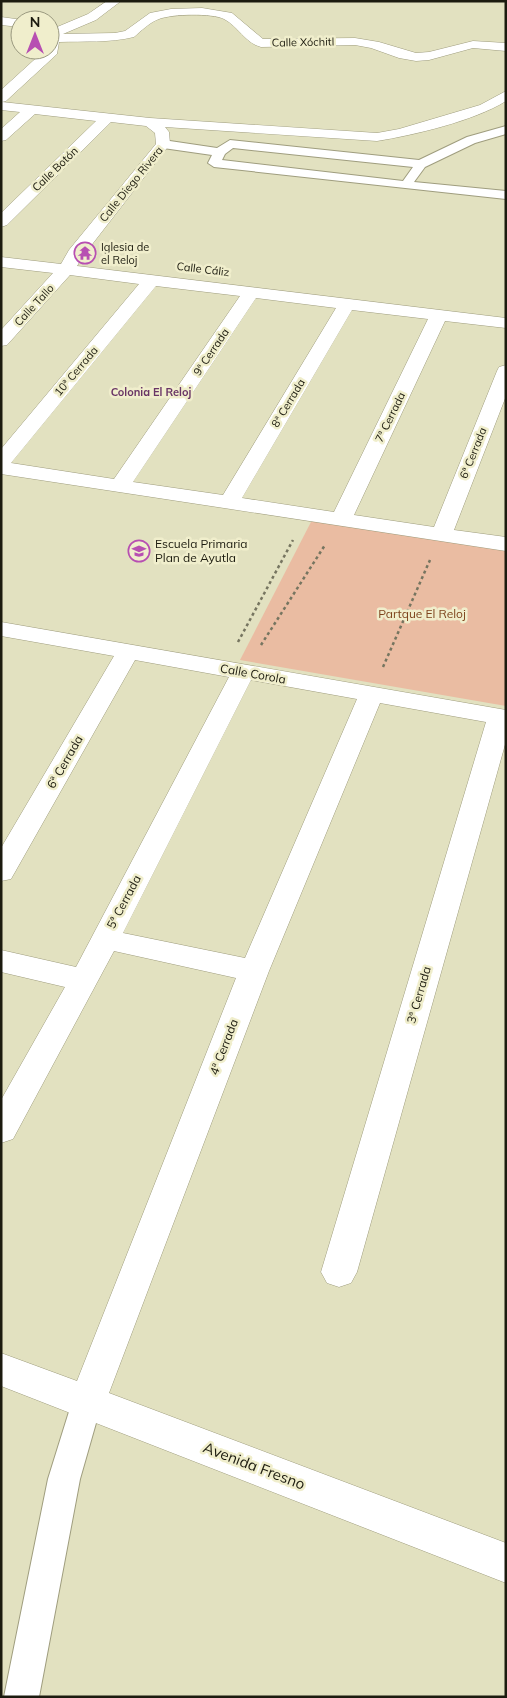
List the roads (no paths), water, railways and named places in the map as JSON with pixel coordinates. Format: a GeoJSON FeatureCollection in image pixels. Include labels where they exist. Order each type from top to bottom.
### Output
{"type":"FeatureCollection","features":[{"type":"Feature","properties":{"kind":"street"},"geometry":{"type":"LineString","coordinates":[[60,32],[92,17],[115,1]]}},
{"type":"Feature","properties":{"kind":"street","name":"Calle Xóchitl"},"geometry":{"type":"LineString","coordinates":[[60,36],[115,37],[129,34],[154,16],[205,6],[228,16],[261,43],[314,41],[368,43],[387,48],[402,55],[417,57],[430,56],[474,44],[506,47]]}},
{"type":"Feature","properties":{"kind":"street"},"geometry":{"type":"LineString","coordinates":[[1,98],[42,60]]}},
{"type":"Feature","properties":{"kind":"street"},"geometry":{"type":"LineString","coordinates":[[1,106],[150,122],[377,137],[401,133],[485,108],[506,95]]}},
{"type":"Feature","properties":{"kind":"street"},"geometry":{"type":"LineString","coordinates":[[1,137],[32,109]]}},
{"type":"Feature","properties":{"kind":"street","name":"Calle Botón"},"geometry":{"type":"LineString","coordinates":[[1,222],[108,117]]}},
{"type":"Feature","properties":{"kind":"street","name":"Calle Diego Rivera"},"geometry":{"type":"LineString","coordinates":[[66,270],[75,254],[163,144],[162,132],[150,122]]}},
{"type":"Feature","properties":{"kind":"street"},"geometry":{"type":"LineString","coordinates":[[56,251],[94,256]]}},
{"type":"Feature","properties":{"kind":"street","name":"Calle Cáliz"},"geometry":{"type":"LineString","coordinates":[[1,262],[506,323]]}},
{"type":"Feature","properties":{"kind":"street","name":"Calle Tallo"},"geometry":{"type":"LineString","coordinates":[[1,341],[66,270]]}},
{"type":"Feature","properties":{"kind":"street","name":"10ª Cerrada"},"geometry":{"type":"LineString","coordinates":[[1,462],[151,281]]}},
{"type":"Feature","properties":{"kind":"street","name":"9ª Cerrada"},"geometry":{"type":"LineString","coordinates":[[120,486],[250,293]]}},
{"type":"Feature","properties":{"kind":"street"},"geometry":{"type":"LineString","coordinates":[[395,310],[405,293]]}},
{"type":"Feature","properties":{"kind":"street","name":"8ª Cerrada"},"geometry":{"type":"LineString","coordinates":[[228,502],[347,304]]}},
{"type":"Feature","properties":{"kind":"street","name":"7ª Cerrada"},"geometry":{"type":"LineString","coordinates":[[341,520],[439,315]]}},
{"type":"Feature","properties":{"kind":"street","name":"6ª Cerrada"},"geometry":{"type":"LineString","coordinates":[[441,534],[506,371]]}},
{"type":"Feature","properties":{"kind":"street"},"geometry":{"type":"LineString","coordinates":[[1,468],[506,544]]}},
{"type":"Feature","properties":{"kind":"street","name":"Calle Corola"},"geometry":{"type":"LineString","coordinates":[[2,631],[503,718]]}},
{"type":"Feature","properties":{"kind":"street","name":"6ª Cerrada"},"geometry":{"type":"LineString","coordinates":[[1,872],[128,652]]}},
{"type":"Feature","properties":{"kind":"street","name":"5ª Cerrada"},"geometry":{"type":"LineString","coordinates":[[1,1130],[105,939],[234,671]]}},
{"type":"Feature","properties":{"kind":"street","name":"4ª Cerrada"},"geometry":{"type":"LineString","coordinates":[[87,1402],[254,971],[371,695]]}},
{"type":"Feature","properties":{"kind":"street","name":"3ª Cerrada"},"geometry":{"type":"LineString","coordinates":[[338,1272],[503,718]]}},
{"type":"Feature","properties":{"kind":"street"},"geometry":{"type":"LineString","coordinates":[[105,939],[254,971]]}},
{"type":"Feature","properties":{"kind":"street"},"geometry":{"type":"LineString","coordinates":[[1,961],[84,980]]}},
{"type":"Feature","properties":{"kind":"street","name":"Avenida Fresno"},"geometry":{"type":"LineString","coordinates":[[1,1369],[506,1563]]}},
{"type":"Feature","properties":{"kind":"lane"},"geometry":{"type":"LineString","coordinates":[[406,185],[421,164],[471,140],[506,130]]}},
{"type":"Feature","properties":{"kind":"lane"},"geometry":{"type":"LineString","coordinates":[[163,144],[220,152]]}},
{"type":"Feature","properties":{"kind":"lane"},"geometry":{"type":"LineString","coordinates":[[421,164],[230,144],[220,152],[214,163],[506,195]]}},
{"type":"Feature","properties":{"kind":"lane"},"geometry":{"type":"LineString","coordinates":[[21,1697],[64,1479],[87,1402]]}},
{"type":"Feature","properties":{"kind":"place","name":"Iglesia de el Reloj"},"geometry":{"type":"Point","coordinates":[85,253]}},
{"type":"Feature","properties":{"kind":"place","name":"Escuela Primaria Plan de Ayutla"},"geometry":{"type":"Point","coordinates":[139,551]}},
{"type":"Feature","properties":{"kind":"district","name":"Colonia El Reloj"},"geometry":{"type":"Point","coordinates":[151,392]}},
{"type":"Feature","properties":{"kind":"park label","name":"Partque El Reloj"},"geometry":{"type":"Point","coordinates":[422,614]}}]}
